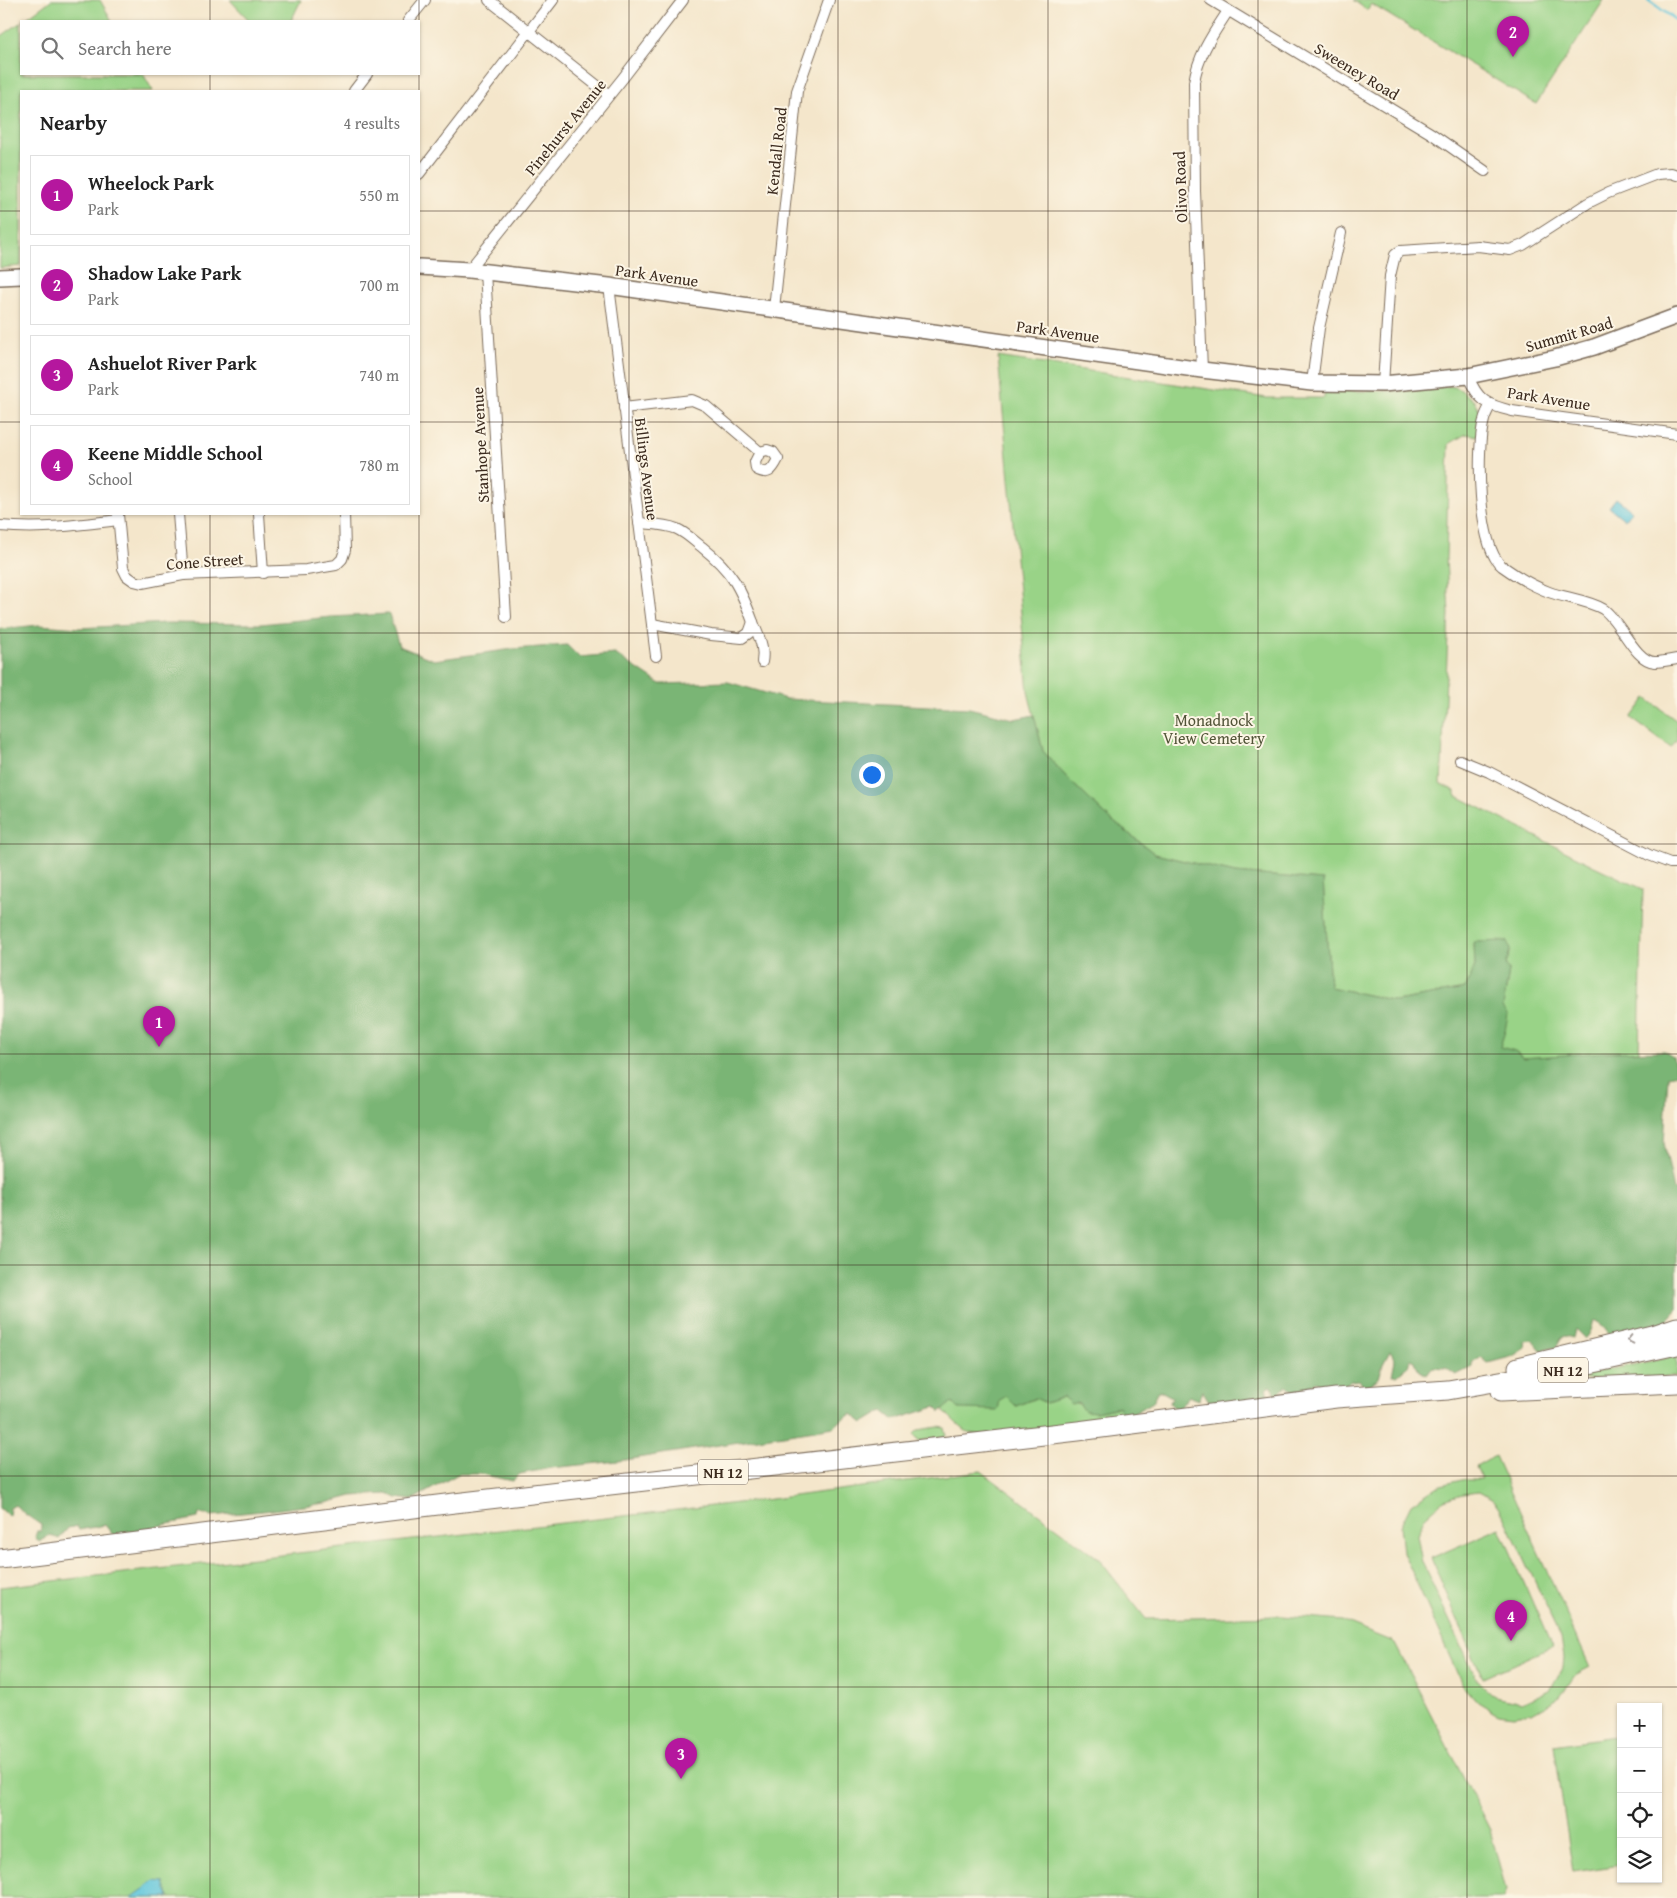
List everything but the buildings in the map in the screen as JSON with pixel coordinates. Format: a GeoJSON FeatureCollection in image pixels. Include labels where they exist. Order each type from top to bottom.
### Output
{"type":"FeatureCollection","features":[{"type":"Feature","properties":{"kind":"highway"},"geometry":{"type":"LineString","coordinates":[[1448,1390],[1537,1362],[1653,1335],[1677,1327]]}},
{"type":"Feature","properties":{"kind":"highway","name":"NH 12"},"geometry":{"type":"LineString","coordinates":[[0,1559],[475,1501],[1078,1431],[1336,1398],[1448,1390],[1552,1372],[1677,1345]]}},
{"type":"Feature","properties":{"kind":"highway"},"geometry":{"type":"LineString","coordinates":[[1448,1390],[1508,1391],[1677,1383]]}},
{"type":"Feature","properties":{"kind":"street"},"geometry":{"type":"LineString","coordinates":[[409,20],[425,0]]}},
{"type":"Feature","properties":{"kind":"street"},"geometry":{"type":"LineString","coordinates":[[489,0],[610,95]]}},
{"type":"Feature","properties":{"kind":"street"},"geometry":{"type":"LineString","coordinates":[[420,173],[553,0]]}},
{"type":"Feature","properties":{"kind":"street","name":"Pinehurst Avenue"},"geometry":{"type":"LineString","coordinates":[[469,270],[610,95],[682,0]]}},
{"type":"Feature","properties":{"kind":"street","name":"Kendall Road"},"geometry":{"type":"LineString","coordinates":[[774,310],[798,91],[829,0]]}},
{"type":"Feature","properties":{"kind":"street","name":"Sweeney Road"},"geometry":{"type":"LineString","coordinates":[[1211,0],[1432,134],[1485,171]]}},
{"type":"Feature","properties":{"kind":"street","name":"Olivo Road"},"geometry":{"type":"LineString","coordinates":[[1202,370],[1195,192],[1194,82],[1196,69],[1202,54],[1228,11]]}},
{"type":"Feature","properties":{"kind":"street"},"geometry":{"type":"LineString","coordinates":[[355,90],[366,75]]}},
{"type":"Feature","properties":{"kind":"street"},"geometry":{"type":"LineString","coordinates":[[1383,384],[1390,276],[1395,255],[1400,251],[1478,246],[1510,250],[1523,245],[1588,203],[1608,193],[1657,174],[1671,172],[1677,175]]}},
{"type":"Feature","properties":{"kind":"street"},"geometry":{"type":"LineString","coordinates":[[1312,382],[1319,328],[1340,233]]}},
{"type":"Feature","properties":{"kind":"street","name":"Park Avenue"},"geometry":{"type":"LineString","coordinates":[[420,267],[469,270],[609,286],[1202,370],[1312,382],[1383,384],[1468,376],[1473,388],[1481,399],[1490,406],[1512,411],[1677,434]]}},
{"type":"Feature","properties":{"kind":"street","name":"Stanhope Avenue"},"geometry":{"type":"LineString","coordinates":[[485,272],[506,617]]}},
{"type":"Feature","properties":{"kind":"street"},"geometry":{"type":"LineString","coordinates":[[0,277],[20,276]]}},
{"type":"Feature","properties":{"kind":"street","name":"Billings Avenue"},"geometry":{"type":"LineString","coordinates":[[609,286],[656,656]]}},
{"type":"Feature","properties":{"kind":"street","name":"Summit Road"},"geometry":{"type":"LineString","coordinates":[[1468,376],[1555,358],[1594,347],[1677,316]]}},
{"type":"Feature","properties":{"kind":"street"},"geometry":{"type":"LineString","coordinates":[[624,408],[692,400],[706,406],[760,452]]}},
{"type":"Feature","properties":{"kind":"street"},"geometry":{"type":"LineString","coordinates":[[1490,406],[1484,420],[1480,499],[1491,552],[1495,560],[1549,592],[1601,608],[1610,614],[1638,652],[1648,661],[1677,659]]}},
{"type":"Feature","properties":{"kind":"street"},"geometry":{"type":"LineString","coordinates":[[178,515],[183,575]]}},
{"type":"Feature","properties":{"kind":"street"},"geometry":{"type":"LineString","coordinates":[[259,515],[263,573]]}},
{"type":"Feature","properties":{"kind":"street","name":"Cone Street"},"geometry":{"type":"LineString","coordinates":[[118,517],[123,568],[127,576],[134,581],[142,583],[183,575],[263,573],[326,568],[336,565],[342,558],[345,550],[344,515]]}},
{"type":"Feature","properties":{"kind":"street"},"geometry":{"type":"LineString","coordinates":[[0,526],[53,527],[118,517]]}},
{"type":"Feature","properties":{"kind":"street"},"geometry":{"type":"LineString","coordinates":[[639,523],[664,525],[677,529],[713,556],[728,570],[746,602],[761,640],[762,662]]}},
{"type":"Feature","properties":{"kind":"street"},"geometry":{"type":"LineString","coordinates":[[652,624],[711,635],[742,638],[749,633],[753,622]]}},
{"type":"Feature","properties":{"kind":"street"},"geometry":{"type":"LineString","coordinates":[[1460,760],[1489,772],[1648,855],[1670,863],[1677,863]]}},
{"type":"Feature","properties":{"kind":"green space"},"geometry":{"type":"Polygon","coordinates":[[[51,0],[100,0],[111,20],[24,20],[51,0]]]}},
{"type":"Feature","properties":{"kind":"green space"},"geometry":{"type":"Polygon","coordinates":[[[230,0],[301,0],[291,20],[249,20],[230,0]]]}},
{"type":"Feature","properties":{"kind":"green space"},"geometry":{"type":"Polygon","coordinates":[[[1353,0],[1604,0],[1536,104],[1371,4],[1367,10],[1353,0]]]}},
{"type":"Feature","properties":{"kind":"green space"},"geometry":{"type":"Polygon","coordinates":[[[20,23],[20,75],[144,75],[152,90],[20,90],[20,266],[0,268],[0,37],[20,23]]]}},
{"type":"Feature","properties":{"kind":"green space","name":"Monadnock View Cemetery"},"geometry":{"type":"Polygon","coordinates":[[[998,357],[1267,398],[1324,398],[1325,391],[1406,391],[1451,386],[1461,390],[1474,401],[1480,411],[1477,436],[1466,434],[1449,444],[1446,558],[1449,614],[1441,784],[1455,791],[1455,795],[1643,889],[1639,1051],[1523,1058],[1515,1051],[1499,1047],[1505,1031],[1503,1007],[1509,971],[1506,965],[1510,950],[1474,942],[1475,966],[1465,989],[1396,1001],[1330,987],[1323,880],[1235,873],[1155,854],[1110,819],[1070,781],[1043,751],[1028,692],[998,357]]]}},
{"type":"Feature","properties":{"kind":"green space"},"geometry":{"type":"Polygon","coordinates":[[[389,614],[399,646],[434,660],[513,649],[567,645],[579,657],[615,654],[660,684],[728,682],[786,699],[969,708],[1014,719],[1034,715],[1043,751],[1070,781],[1110,819],[1155,854],[1235,873],[1323,880],[1330,987],[1396,1001],[1465,989],[1475,966],[1474,942],[1507,941],[1510,950],[1506,965],[1509,971],[1503,1007],[1508,1014],[1500,1047],[1515,1051],[1523,1058],[1604,1052],[1664,1051],[1673,1057],[1677,1074],[1668,1076],[1664,1143],[1674,1190],[1677,1190],[1677,1309],[1665,1322],[1614,1341],[1601,1324],[1594,1320],[1590,1333],[1585,1339],[1575,1329],[1573,1338],[1565,1336],[1556,1348],[1546,1348],[1545,1355],[1533,1340],[1525,1341],[1526,1348],[1514,1356],[1488,1363],[1481,1357],[1472,1361],[1472,1367],[1456,1375],[1446,1368],[1433,1367],[1427,1375],[1419,1371],[1415,1361],[1411,1359],[1409,1365],[1397,1375],[1392,1375],[1395,1360],[1390,1351],[1383,1364],[1379,1378],[1366,1387],[1359,1380],[1351,1381],[1337,1392],[1326,1389],[1316,1381],[1308,1387],[1294,1392],[1287,1386],[1277,1394],[1270,1386],[1266,1389],[1268,1395],[1250,1404],[1215,1405],[1209,1401],[1202,1390],[1199,1400],[1189,1396],[1177,1411],[1170,1403],[1172,1397],[1159,1390],[1153,1402],[1128,1417],[1122,1414],[1119,1407],[1096,1412],[1085,1411],[1078,1402],[1071,1404],[1063,1397],[1046,1403],[1035,1398],[1016,1406],[1006,1396],[1000,1400],[998,1410],[959,1409],[952,1402],[940,1412],[935,1407],[894,1420],[883,1411],[863,1423],[852,1414],[834,1427],[618,1461],[551,1468],[520,1474],[512,1481],[481,1474],[458,1474],[412,1500],[397,1498],[388,1494],[352,1496],[326,1503],[273,1510],[211,1516],[199,1513],[198,1518],[113,1535],[105,1525],[79,1530],[77,1526],[68,1528],[59,1539],[50,1535],[39,1542],[35,1537],[37,1531],[41,1531],[41,1525],[15,1505],[10,1508],[9,1516],[0,1508],[0,629],[39,625],[80,628],[165,623],[261,624],[330,617],[389,614]]]}},
{"type":"Feature","properties":{"kind":"green space"},"geometry":{"type":"Polygon","coordinates":[[[1646,698],[1677,721],[1677,740],[1671,748],[1631,718],[1646,698]]]}},
{"type":"Feature","properties":{"kind":"green space"},"geometry":{"type":"Polygon","coordinates":[[[1677,1356],[1677,1376],[1570,1380],[1582,1375],[1677,1356]]]}},
{"type":"Feature","properties":{"kind":"green space"},"geometry":{"type":"Polygon","coordinates":[[[1006,1395],[1016,1406],[1036,1398],[1046,1403],[1063,1397],[1096,1412],[1119,1407],[1128,1417],[982,1435],[966,1431],[943,1409],[952,1402],[1000,1400],[1006,1395]]]}},
{"type":"Feature","properties":{"kind":"green space"},"geometry":{"type":"Polygon","coordinates":[[[938,1427],[945,1428],[947,1436],[919,1441],[914,1434],[918,1430],[938,1427]]]}},
{"type":"Feature","properties":{"kind":"green space"},"geometry":{"type":"Polygon","coordinates":[[[1495,1456],[1590,1667],[1575,1675],[1560,1697],[1532,1713],[1514,1716],[1498,1714],[1478,1702],[1462,1684],[1403,1552],[1400,1526],[1411,1504],[1440,1485],[1466,1479],[1482,1479],[1476,1467],[1495,1456]],[[1479,1492],[1462,1494],[1444,1500],[1424,1518],[1417,1535],[1422,1562],[1477,1679],[1494,1697],[1522,1703],[1550,1690],[1563,1667],[1564,1658],[1561,1637],[1504,1516],[1493,1500],[1479,1492]]]}},
{"type":"Feature","properties":{"kind":"green space"},"geometry":{"type":"Polygon","coordinates":[[[981,1471],[1098,1558],[1146,1619],[1282,1616],[1342,1621],[1394,1642],[1490,1830],[1506,1890],[1503,1898],[0,1898],[0,1587],[764,1500],[981,1471]]]}},
{"type":"Feature","properties":{"kind":"green space"},"geometry":{"type":"Polygon","coordinates":[[[1500,1528],[1552,1647],[1483,1678],[1431,1558],[1500,1528]]]}},
{"type":"Feature","properties":{"kind":"green space"},"geometry":{"type":"Polygon","coordinates":[[[1617,1736],[1617,1866],[1573,1872],[1554,1745],[1617,1736]]]}},
{"type":"Feature","properties":{"kind":"water"},"geometry":{"type":"Polygon","coordinates":[[[1616,498],[1632,511],[1625,520],[1609,507],[1616,498]]]}},
{"type":"Feature","properties":{"kind":"water"},"geometry":{"type":"Polygon","coordinates":[[[155,1881],[164,1882],[169,1898],[131,1898],[155,1881]]]}},
{"type":"Feature","properties":{"kind":"waterway"},"geometry":{"type":"LineString","coordinates":[[1648,0],[1677,21]]}},
{"type":"Feature","properties":{"kind":"place","name":"Shadow Lake Park"},"geometry":{"type":"Point","coordinates":[1513,57]}},
{"type":"Feature","properties":{"kind":"place","name":"Wheelock Park"},"geometry":{"type":"Point","coordinates":[159,1047]}},
{"type":"Feature","properties":{"kind":"place","name":"Keene Middle School"},"geometry":{"type":"Point","coordinates":[1511,1641]}},
{"type":"Feature","properties":{"kind":"place","name":"Ashuelot River Park"},"geometry":{"type":"Point","coordinates":[681,1779]}}]}
